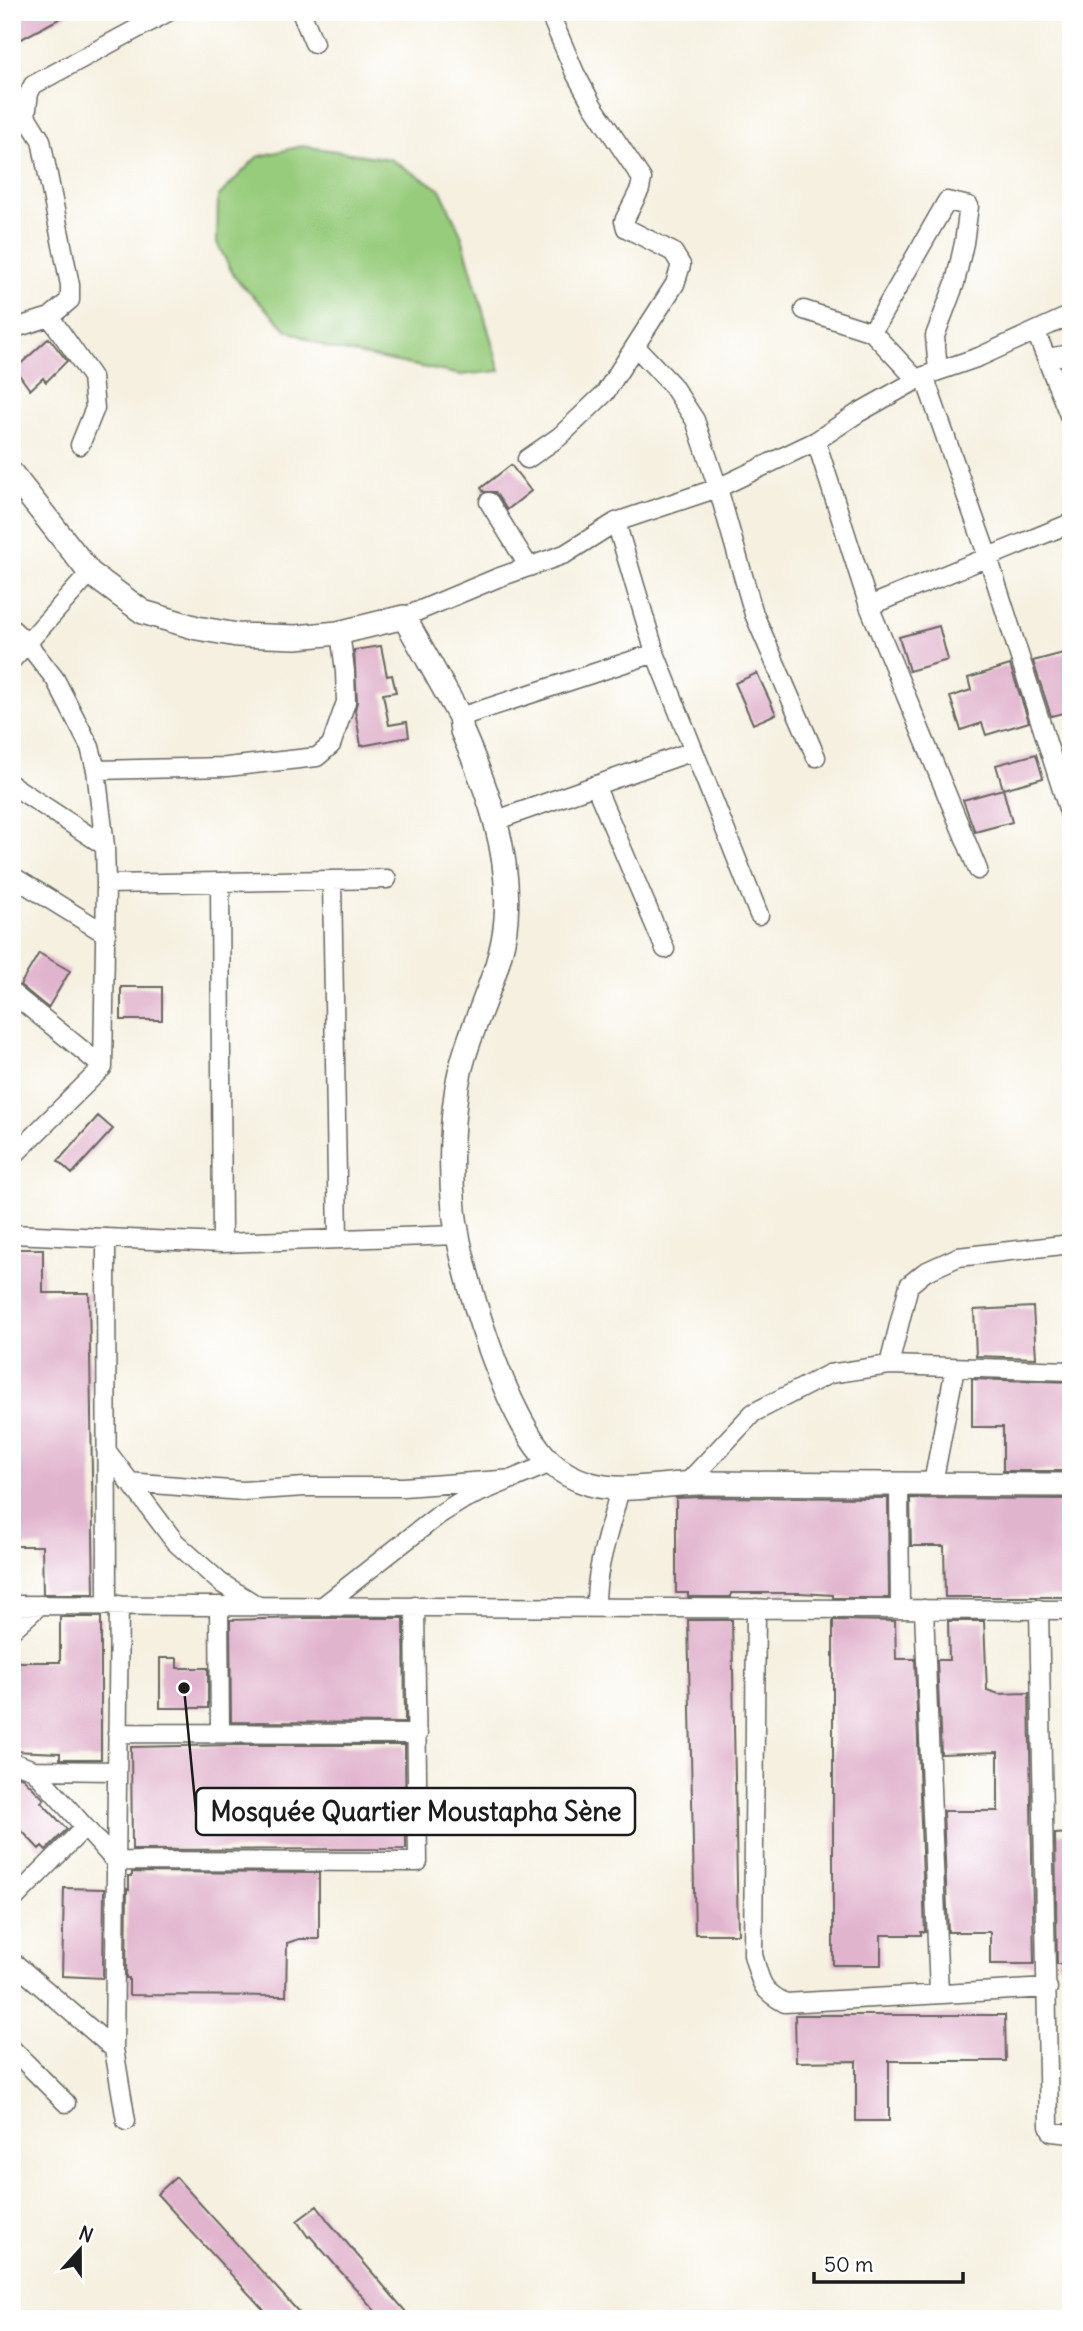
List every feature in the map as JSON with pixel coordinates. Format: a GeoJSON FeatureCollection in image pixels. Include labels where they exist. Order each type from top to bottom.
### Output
{"type":"FeatureCollection","features":[{"type":"Feature","properties":{"kind":"street"},"geometry":{"type":"LineString","coordinates":[[12,329],[50,317],[71,300],[41,140],[26,116],[29,93],[33,85],[168,12]]}},
{"type":"Feature","properties":{"kind":"street"},"geometry":{"type":"LineString","coordinates":[[301,12],[314,43]]}},
{"type":"Feature","properties":{"kind":"street"},"geometry":{"type":"LineString","coordinates":[[527,459],[559,437],[605,393],[675,284],[681,265],[673,252],[626,228],[624,221],[640,189],[642,179],[593,106],[549,12]]}},
{"type":"Feature","properties":{"kind":"street"},"geometry":{"type":"LineString","coordinates":[[872,332],[947,201],[968,206],[964,243],[955,283],[935,336],[927,376],[1071,818]]}},
{"type":"Feature","properties":{"kind":"street"},"geometry":{"type":"LineString","coordinates":[[804,310],[872,332],[927,376]]}},
{"type":"Feature","properties":{"kind":"street"},"geometry":{"type":"LineString","coordinates":[[12,474],[90,573],[143,612],[197,628],[237,635],[296,637],[340,632],[404,617],[565,554],[615,522],[718,488],[816,441],[858,413],[927,376],[979,357],[1071,315]]}},
{"type":"Feature","properties":{"kind":"street"},"geometry":{"type":"LineString","coordinates":[[50,317],[92,377],[95,408],[80,445]]}},
{"type":"Feature","properties":{"kind":"street"},"geometry":{"type":"LineString","coordinates":[[1036,332],[1071,420]]}},
{"type":"Feature","properties":{"kind":"street"},"geometry":{"type":"LineString","coordinates":[[636,347],[672,385],[695,420],[718,488],[754,614],[816,757]]}},
{"type":"Feature","properties":{"kind":"street"},"geometry":{"type":"LineString","coordinates":[[1046,358],[1071,354]]}},
{"type":"Feature","properties":{"kind":"street"},"geometry":{"type":"LineString","coordinates":[[816,441],[869,606],[978,870]]}},
{"type":"Feature","properties":{"kind":"street"},"geometry":{"type":"LineString","coordinates":[[489,502],[530,567]]}},
{"type":"Feature","properties":{"kind":"street"},"geometry":{"type":"LineString","coordinates":[[615,522],[655,653],[759,915]]}},
{"type":"Feature","properties":{"kind":"street"},"geometry":{"type":"LineString","coordinates":[[869,606],[1071,523]]}},
{"type":"Feature","properties":{"kind":"street"},"geometry":{"type":"LineString","coordinates":[[12,660],[90,573]]}},
{"type":"Feature","properties":{"kind":"street"},"geometry":{"type":"LineString","coordinates":[[404,617],[460,718],[461,731],[496,820],[506,881],[506,919],[502,949],[457,1084],[452,1133],[452,1175],[458,1236],[475,1305],[502,1379],[531,1439],[551,1463],[573,1478],[592,1485],[620,1488],[687,1483],[1071,1485]]}},
{"type":"Feature","properties":{"kind":"street"},"geometry":{"type":"LineString","coordinates":[[12,629],[27,643],[55,679],[90,747],[96,771],[106,884],[103,1067],[12,1157]]}},
{"type":"Feature","properties":{"kind":"street"},"geometry":{"type":"LineString","coordinates":[[96,771],[226,767],[317,757],[331,745],[346,702],[340,632]]}},
{"type":"Feature","properties":{"kind":"street"},"geometry":{"type":"LineString","coordinates":[[460,718],[655,653]]}},
{"type":"Feature","properties":{"kind":"street"},"geometry":{"type":"LineString","coordinates":[[496,820],[693,751]]}},
{"type":"Feature","properties":{"kind":"street"},"geometry":{"type":"LineString","coordinates":[[12,785],[104,846]]}},
{"type":"Feature","properties":{"kind":"street"},"geometry":{"type":"LineString","coordinates":[[595,785],[666,949]]}},
{"type":"Feature","properties":{"kind":"street"},"geometry":{"type":"LineString","coordinates":[[12,876],[106,934]]}},
{"type":"Feature","properties":{"kind":"street"},"geometry":{"type":"LineString","coordinates":[[106,884],[387,879]]}},
{"type":"Feature","properties":{"kind":"street"},"geometry":{"type":"LineString","coordinates":[[332,880],[338,1239]]}},
{"type":"Feature","properties":{"kind":"street"},"geometry":{"type":"LineString","coordinates":[[220,882],[222,1243]]}},
{"type":"Feature","properties":{"kind":"street"},"geometry":{"type":"LineString","coordinates":[[12,993],[103,1067]]}},
{"type":"Feature","properties":{"kind":"street"},"geometry":{"type":"LineString","coordinates":[[12,1234],[222,1243],[458,1236]]}},
{"type":"Feature","properties":{"kind":"street"},"geometry":{"type":"LineString","coordinates":[[106,1238],[106,1450],[117,1733],[114,2049],[126,2120]]}},
{"type":"Feature","properties":{"kind":"street"},"geometry":{"type":"LineString","coordinates":[[889,1365],[909,1285],[925,1272],[958,1257],[1071,1244]]}},
{"type":"Feature","properties":{"kind":"street"},"geometry":{"type":"LineString","coordinates":[[687,1483],[753,1413],[829,1374],[889,1365],[1071,1371]]}},
{"type":"Feature","properties":{"kind":"street"},"geometry":{"type":"LineString","coordinates":[[933,1483],[956,1368]]}},
{"type":"Feature","properties":{"kind":"street"},"geometry":{"type":"LineString","coordinates":[[106,1450],[176,1542],[221,1583],[258,1606]]}},
{"type":"Feature","properties":{"kind":"street"},"geometry":{"type":"LineString","coordinates":[[323,1606],[440,1514],[464,1499],[551,1463]]}},
{"type":"Feature","properties":{"kind":"street"},"geometry":{"type":"LineString","coordinates":[[128,1482],[242,1491],[305,1487],[403,1487],[514,1479]]}},
{"type":"Feature","properties":{"kind":"street"},"geometry":{"type":"LineString","coordinates":[[899,1484],[900,1609]]}},
{"type":"Feature","properties":{"kind":"street"},"geometry":{"type":"LineString","coordinates":[[596,1608],[597,1577],[620,1488]]}},
{"type":"Feature","properties":{"kind":"street"},"geometry":{"type":"LineString","coordinates":[[12,1605],[1071,1609]]}},
{"type":"Feature","properties":{"kind":"street"},"geometry":{"type":"LineString","coordinates":[[12,1630],[40,1605]]}},
{"type":"Feature","properties":{"kind":"street"},"geometry":{"type":"LineString","coordinates":[[219,1606],[220,1733]]}},
{"type":"Feature","properties":{"kind":"street"},"geometry":{"type":"LineString","coordinates":[[34,1770],[115,1861],[418,1862],[415,1606]]}},
{"type":"Feature","properties":{"kind":"street"},"geometry":{"type":"LineString","coordinates":[[756,1608],[753,1955],[761,1984],[769,1994],[785,2003],[1048,1988]]}},
{"type":"Feature","properties":{"kind":"street"},"geometry":{"type":"LineString","coordinates":[[925,1609],[939,1994]]}},
{"type":"Feature","properties":{"kind":"street"},"geometry":{"type":"LineString","coordinates":[[1039,1609],[1049,2125],[1052,2132],[1071,2134]]}},
{"type":"Feature","properties":{"kind":"street"},"geometry":{"type":"LineString","coordinates":[[117,1733],[418,1734]]}},
{"type":"Feature","properties":{"kind":"street"},"geometry":{"type":"LineString","coordinates":[[12,1762],[34,1770],[116,1771]]}},
{"type":"Feature","properties":{"kind":"street"},"geometry":{"type":"LineString","coordinates":[[12,1901],[85,1827]]}},
{"type":"Feature","properties":{"kind":"street"},"geometry":{"type":"LineString","coordinates":[[12,1961],[114,2049]]}},
{"type":"Feature","properties":{"kind":"street"},"geometry":{"type":"LineString","coordinates":[[12,2049],[66,2103]]}},
{"type":"Feature","properties":{"kind":"green space"},"geometry":{"type":"Polygon","coordinates":[[[302,146],[390,159],[440,189],[461,234],[500,371],[461,375],[328,348],[287,330],[235,278],[217,243],[218,197],[257,157],[302,146]]]}},
{"type":"Feature","properties":{"kind":"building"},"geometry":{"type":"Polygon","coordinates":[[[12,12],[72,12],[12,44],[12,12]]]}},
{"type":"Feature","properties":{"kind":"building"},"geometry":{"type":"Polygon","coordinates":[[[49,338],[67,361],[46,382],[43,378],[30,390],[15,369],[49,338]]]}},
{"type":"Feature","properties":{"kind":"building"},"geometry":{"type":"Polygon","coordinates":[[[511,465],[531,491],[507,510],[495,492],[484,492],[481,488],[511,465]]]}},
{"type":"Feature","properties":{"kind":"building"},"geometry":{"type":"Polygon","coordinates":[[[939,626],[948,660],[909,671],[899,637],[939,626]]]}},
{"type":"Feature","properties":{"kind":"building"},"geometry":{"type":"Polygon","coordinates":[[[381,646],[387,676],[392,675],[396,692],[383,694],[389,725],[407,722],[409,737],[361,746],[355,710],[357,702],[354,650],[381,646]]]}},
{"type":"Feature","properties":{"kind":"building"},"geometry":{"type":"Polygon","coordinates":[[[1071,651],[1071,711],[1051,716],[1033,661],[1071,651]]]}},
{"type":"Feature","properties":{"kind":"building"},"geometry":{"type":"Polygon","coordinates":[[[1010,665],[1029,722],[986,735],[982,723],[961,730],[950,697],[971,690],[968,678],[1010,665]]]}},
{"type":"Feature","properties":{"kind":"building"},"geometry":{"type":"Polygon","coordinates":[[[757,673],[776,714],[753,724],[735,683],[757,673]]]}},
{"type":"Feature","properties":{"kind":"building"},"geometry":{"type":"Polygon","coordinates":[[[1036,754],[1043,778],[1003,789],[996,765],[1036,754]]]}},
{"type":"Feature","properties":{"kind":"building"},"geometry":{"type":"Polygon","coordinates":[[[1003,789],[1012,822],[975,832],[963,800],[1003,789]]]}},
{"type":"Feature","properties":{"kind":"building"},"geometry":{"type":"Polygon","coordinates":[[[39,953],[70,971],[48,1008],[20,985],[39,953]]]}},
{"type":"Feature","properties":{"kind":"building"},"geometry":{"type":"Polygon","coordinates":[[[121,987],[162,987],[162,1020],[121,1020],[121,987]]]}},
{"type":"Feature","properties":{"kind":"building"},"geometry":{"type":"Polygon","coordinates":[[[98,1116],[113,1129],[72,1174],[58,1161],[98,1116]]]}},
{"type":"Feature","properties":{"kind":"building"},"geometry":{"type":"Polygon","coordinates":[[[12,1249],[43,1249],[43,1293],[89,1293],[94,1594],[43,1594],[42,1546],[12,1546],[12,1249]]]}},
{"type":"Feature","properties":{"kind":"building"},"geometry":{"type":"Polygon","coordinates":[[[1033,1307],[1036,1358],[976,1356],[974,1310],[1033,1307]]]}},
{"type":"Feature","properties":{"kind":"building"},"geometry":{"type":"Polygon","coordinates":[[[972,1379],[1071,1382],[1071,1471],[1003,1471],[1003,1427],[972,1427],[972,1379]]]}},
{"type":"Feature","properties":{"kind":"building"},"geometry":{"type":"Polygon","coordinates":[[[676,1498],[888,1498],[889,1598],[833,1598],[833,1595],[800,1593],[731,1593],[731,1597],[688,1597],[688,1593],[676,1593],[676,1498]]]}},
{"type":"Feature","properties":{"kind":"building"},"geometry":{"type":"Polygon","coordinates":[[[910,1498],[1071,1499],[1071,1597],[945,1597],[944,1546],[911,1546],[910,1498]]]}},
{"type":"Feature","properties":{"kind":"building"},"geometry":{"type":"Polygon","coordinates":[[[60,1617],[101,1617],[101,1759],[60,1759],[60,1753],[12,1751],[12,1662],[60,1662],[60,1617]]]}},
{"type":"Feature","properties":{"kind":"building"},"geometry":{"type":"Polygon","coordinates":[[[404,1618],[405,1723],[231,1722],[230,1620],[404,1618]]]}},
{"type":"Feature","properties":{"kind":"building"},"geometry":{"type":"Polygon","coordinates":[[[688,1620],[732,1620],[738,1934],[695,1934],[688,1620]]]}},
{"type":"Feature","properties":{"kind":"building"},"geometry":{"type":"Polygon","coordinates":[[[833,1620],[895,1621],[896,1659],[915,1659],[925,1932],[921,1932],[921,1935],[881,1935],[881,1965],[833,1965],[833,1620]]]}},
{"type":"Feature","properties":{"kind":"building"},"geometry":{"type":"Polygon","coordinates":[[[948,1621],[984,1621],[987,1690],[999,1694],[1029,1693],[1034,1964],[990,1964],[990,1932],[948,1932],[943,1811],[998,1811],[998,1752],[941,1754],[937,1660],[949,1660],[948,1621]]]}},
{"type":"Feature","properties":{"kind":"building"},"geometry":{"type":"Polygon","coordinates":[[[160,1658],[177,1658],[177,1668],[208,1668],[208,1708],[160,1708],[160,1658]]]}},
{"type":"Feature","properties":{"kind":"building"},"geometry":{"type":"Polygon","coordinates":[[[405,1745],[406,1849],[132,1850],[131,1747],[405,1745]]]}},
{"type":"Feature","properties":{"kind":"building"},"geometry":{"type":"Polygon","coordinates":[[[12,1774],[23,1778],[44,1799],[41,1802],[67,1829],[46,1850],[42,1846],[39,1849],[21,1830],[12,1838],[12,1774]]]}},
{"type":"Feature","properties":{"kind":"building"},"geometry":{"type":"Polygon","coordinates":[[[1071,1833],[1071,1964],[1057,1964],[1055,1834],[1071,1833]]]}},
{"type":"Feature","properties":{"kind":"building"},"geometry":{"type":"Polygon","coordinates":[[[132,1872],[319,1873],[319,1939],[299,1939],[287,1943],[286,1996],[129,1995],[129,1978],[126,1978],[127,1889],[129,1890],[129,1876],[132,1876],[132,1872]]]}},
{"type":"Feature","properties":{"kind":"building"},"geometry":{"type":"Polygon","coordinates":[[[64,1888],[104,1889],[103,1978],[62,1976],[64,1888]]]}},
{"type":"Feature","properties":{"kind":"building"},"geometry":{"type":"Polygon","coordinates":[[[795,2015],[1005,2015],[1006,2061],[889,2061],[889,2121],[856,2121],[856,2061],[796,2062],[795,2015]]]}},
{"type":"Feature","properties":{"kind":"building"},"geometry":{"type":"Polygon","coordinates":[[[176,2177],[305,2319],[272,2319],[157,2194],[176,2177]]]}},
{"type":"Feature","properties":{"kind":"building"},"geometry":{"type":"Polygon","coordinates":[[[317,2206],[412,2319],[382,2319],[310,2236],[308,2237],[297,2221],[317,2206]]]}},
{"type":"Feature","properties":{"kind":"place","name":"Mosquée Quartier Moustapha Sène"},"geometry":{"type":"Point","coordinates":[184,1688]}}]}
